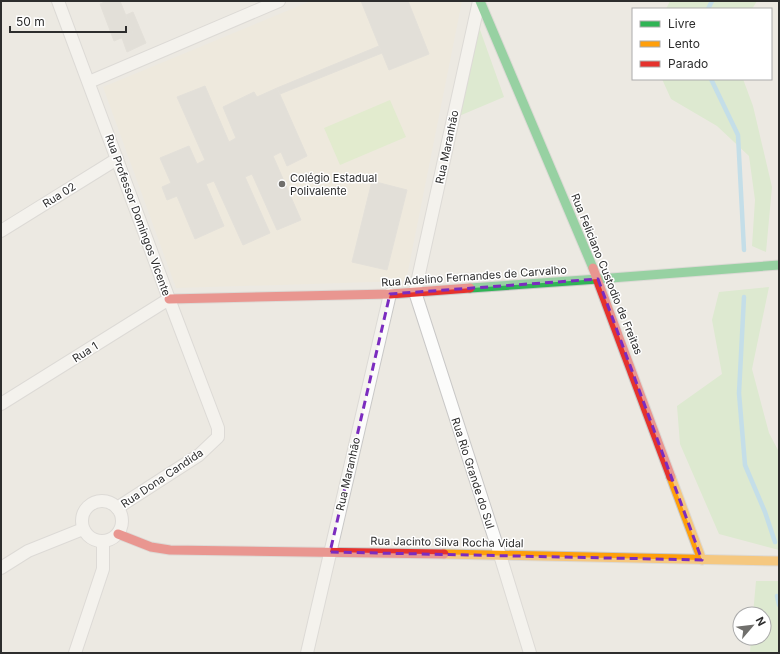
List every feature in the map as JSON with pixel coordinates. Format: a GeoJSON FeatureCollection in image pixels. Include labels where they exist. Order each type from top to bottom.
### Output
{"type":"FeatureCollection","features":[{"type":"Feature","properties":{"kind":"street","name":"Rua Professor Domingos Vicente"},"geometry":{"type":"LineString","coordinates":[[58,1],[218,428]]}},
{"type":"Feature","properties":{"kind":"street"},"geometry":{"type":"LineString","coordinates":[[89,82],[279,1]]}},
{"type":"Feature","properties":{"kind":"street","name":"Rua Feliciano Custodio de Freitas"},"geometry":{"type":"LineString","coordinates":[[480,1],[598,279],[702,560]]}},
{"type":"Feature","properties":{"kind":"street","name":"Rua Maranhão"},"geometry":{"type":"LineString","coordinates":[[415,292],[480,1]]}},
{"type":"Feature","properties":{"kind":"street","name":"Rua 02"},"geometry":{"type":"LineString","coordinates":[[1,231],[117,159]]}},
{"type":"Feature","properties":{"kind":"street","name":"Rua Adelino Fernandes de Carvalho"},"geometry":{"type":"LineString","coordinates":[[169,299],[390,294],[779,265]]}},
{"type":"Feature","properties":{"kind":"street","name":"Rua Rio Grande do Sul"},"geometry":{"type":"LineString","coordinates":[[415,292],[530,653]]}},
{"type":"Feature","properties":{"kind":"street","name":"Rua Maranhão"},"geometry":{"type":"LineString","coordinates":[[307,653],[390,294]]}},
{"type":"Feature","properties":{"kind":"street","name":"Rua 1"},"geometry":{"type":"LineString","coordinates":[[1,404],[169,299]]}},
{"type":"Feature","properties":{"kind":"street","name":"Rua Dona Candida"},"geometry":{"type":"LineString","coordinates":[[117,508],[199,455],[218,437],[218,428]]}},
{"type":"Feature","properties":{"kind":"street"},"geometry":{"type":"LineString","coordinates":[[102,500],[113,504],[117,508],[122,518],[121,529],[118,534],[114,538],[103,542],[90,538],[83,529],[83,512],[91,504],[102,500]]}},
{"type":"Feature","properties":{"kind":"street"},"geometry":{"type":"LineString","coordinates":[[1,568],[28,551],[83,529]]}},
{"type":"Feature","properties":{"kind":"street","name":"Rua Jacinto Silva Rocha Vidal"},"geometry":{"type":"LineString","coordinates":[[118,534],[151,547],[170,550],[500,555],[779,562]]}},
{"type":"Feature","properties":{"kind":"street"},"geometry":{"type":"LineString","coordinates":[[75,653],[103,569],[103,542]]}},
{"type":"Feature","properties":{"kind":"highlighted area"},"geometry":{"type":"Polygon","coordinates":[[[598,279],[702,560],[330,552],[390,294],[598,279]]]}},
{"type":"Feature","properties":{"kind":"shaded area","name":"Colégio Estadual Polivalente"},"geometry":{"type":"Polygon","coordinates":[[[311,1],[462,1],[406,281],[176,288],[103,87],[311,1]]]}},
{"type":"Feature","properties":{"kind":"green space"},"geometry":{"type":"Polygon","coordinates":[[[670,1],[757,1],[753,8],[666,8],[670,1]]]}},
{"type":"Feature","properties":{"kind":"green space"},"geometry":{"type":"Polygon","coordinates":[[[479,27],[504,97],[459,116],[479,27]]]}},
{"type":"Feature","properties":{"kind":"green space"},"geometry":{"type":"Polygon","coordinates":[[[662,80],[743,80],[753,106],[772,187],[766,252],[752,246],[755,200],[749,156],[717,126],[671,99],[662,80]]]}},
{"type":"Feature","properties":{"kind":"green space"},"geometry":{"type":"Polygon","coordinates":[[[390,100],[406,137],[340,165],[324,128],[390,100]]]}},
{"type":"Feature","properties":{"kind":"green space"},"geometry":{"type":"Polygon","coordinates":[[[769,287],[752,369],[769,433],[779,452],[779,550],[719,534],[680,444],[677,406],[722,374],[712,320],[719,292],[769,287]]]}},
{"type":"Feature","properties":{"kind":"green space"},"geometry":{"type":"Polygon","coordinates":[[[756,581],[779,581],[779,653],[750,653],[750,646],[772,646],[772,606],[754,606],[756,581]]]}},
{"type":"Feature","properties":{"kind":"building"},"geometry":{"type":"Polygon","coordinates":[[[107,1],[120,1],[133,33],[114,41],[100,4],[107,1]]]}},
{"type":"Feature","properties":{"kind":"building"},"geometry":{"type":"Polygon","coordinates":[[[361,1],[408,1],[429,54],[389,70],[361,1]]]}},
{"type":"Feature","properties":{"kind":"building"},"geometry":{"type":"Polygon","coordinates":[[[133,12],[146,43],[127,52],[122,38],[133,33],[126,15],[133,12]]]}},
{"type":"Feature","properties":{"kind":"building"},"geometry":{"type":"Polygon","coordinates":[[[379,46],[382,53],[280,94],[277,88],[379,46]]]}},
{"type":"Feature","properties":{"kind":"building"},"geometry":{"type":"Polygon","coordinates":[[[205,86],[229,142],[236,138],[223,107],[254,92],[257,97],[277,88],[307,156],[287,166],[281,152],[273,156],[301,220],[277,230],[252,174],[245,177],[270,233],[243,245],[214,181],[206,184],[224,226],[195,239],[177,196],[167,200],[162,187],[171,183],[160,158],[189,146],[197,164],[205,160],[177,97],[205,86]]]}},
{"type":"Feature","properties":{"kind":"building"},"geometry":{"type":"Polygon","coordinates":[[[372,181],[407,190],[387,270],[352,262],[372,181]]]}},
{"type":"Feature","properties":{"kind":"waterway"},"geometry":{"type":"LineString","coordinates":[[708,8],[712,1]]}},
{"type":"Feature","properties":{"kind":"waterway"},"geometry":{"type":"LineString","coordinates":[[711,80],[738,135],[744,250]]}},
{"type":"Feature","properties":{"kind":"waterway"},"geometry":{"type":"LineString","coordinates":[[744,297],[739,393],[745,465],[765,512],[775,542]]}},
{"type":"Feature","properties":{"kind":"waterway"},"geometry":{"type":"LineString","coordinates":[[777,596],[779,605]]}},
{"type":"Feature","properties":{"kind":"traffic: fast"},"geometry":{"type":"LineString","coordinates":[[480,1],[593,268]]}},
{"type":"Feature","properties":{"kind":"traffic: fast"},"geometry":{"type":"LineString","coordinates":[[470,288],[779,265]]}},
{"type":"Feature","properties":{"kind":"traffic: slow"},"geometry":{"type":"LineString","coordinates":[[671,477],[702,560]]}},
{"type":"Feature","properties":{"kind":"traffic: slow"},"geometry":{"type":"LineString","coordinates":[[444,554],[779,561]]}},
{"type":"Feature","properties":{"kind":"traffic: jam"},"geometry":{"type":"LineString","coordinates":[[593,268],[671,477]]}},
{"type":"Feature","properties":{"kind":"traffic: jam"},"geometry":{"type":"LineString","coordinates":[[169,299],[390,294],[470,288]]}},
{"type":"Feature","properties":{"kind":"traffic: jam"},"geometry":{"type":"LineString","coordinates":[[118,534],[151,547],[170,550],[444,554]]}},
{"type":"Feature","properties":{"kind":"place","name":"Colégio Estadual Polivalente"},"geometry":{"type":"Point","coordinates":[282,184]}}]}
